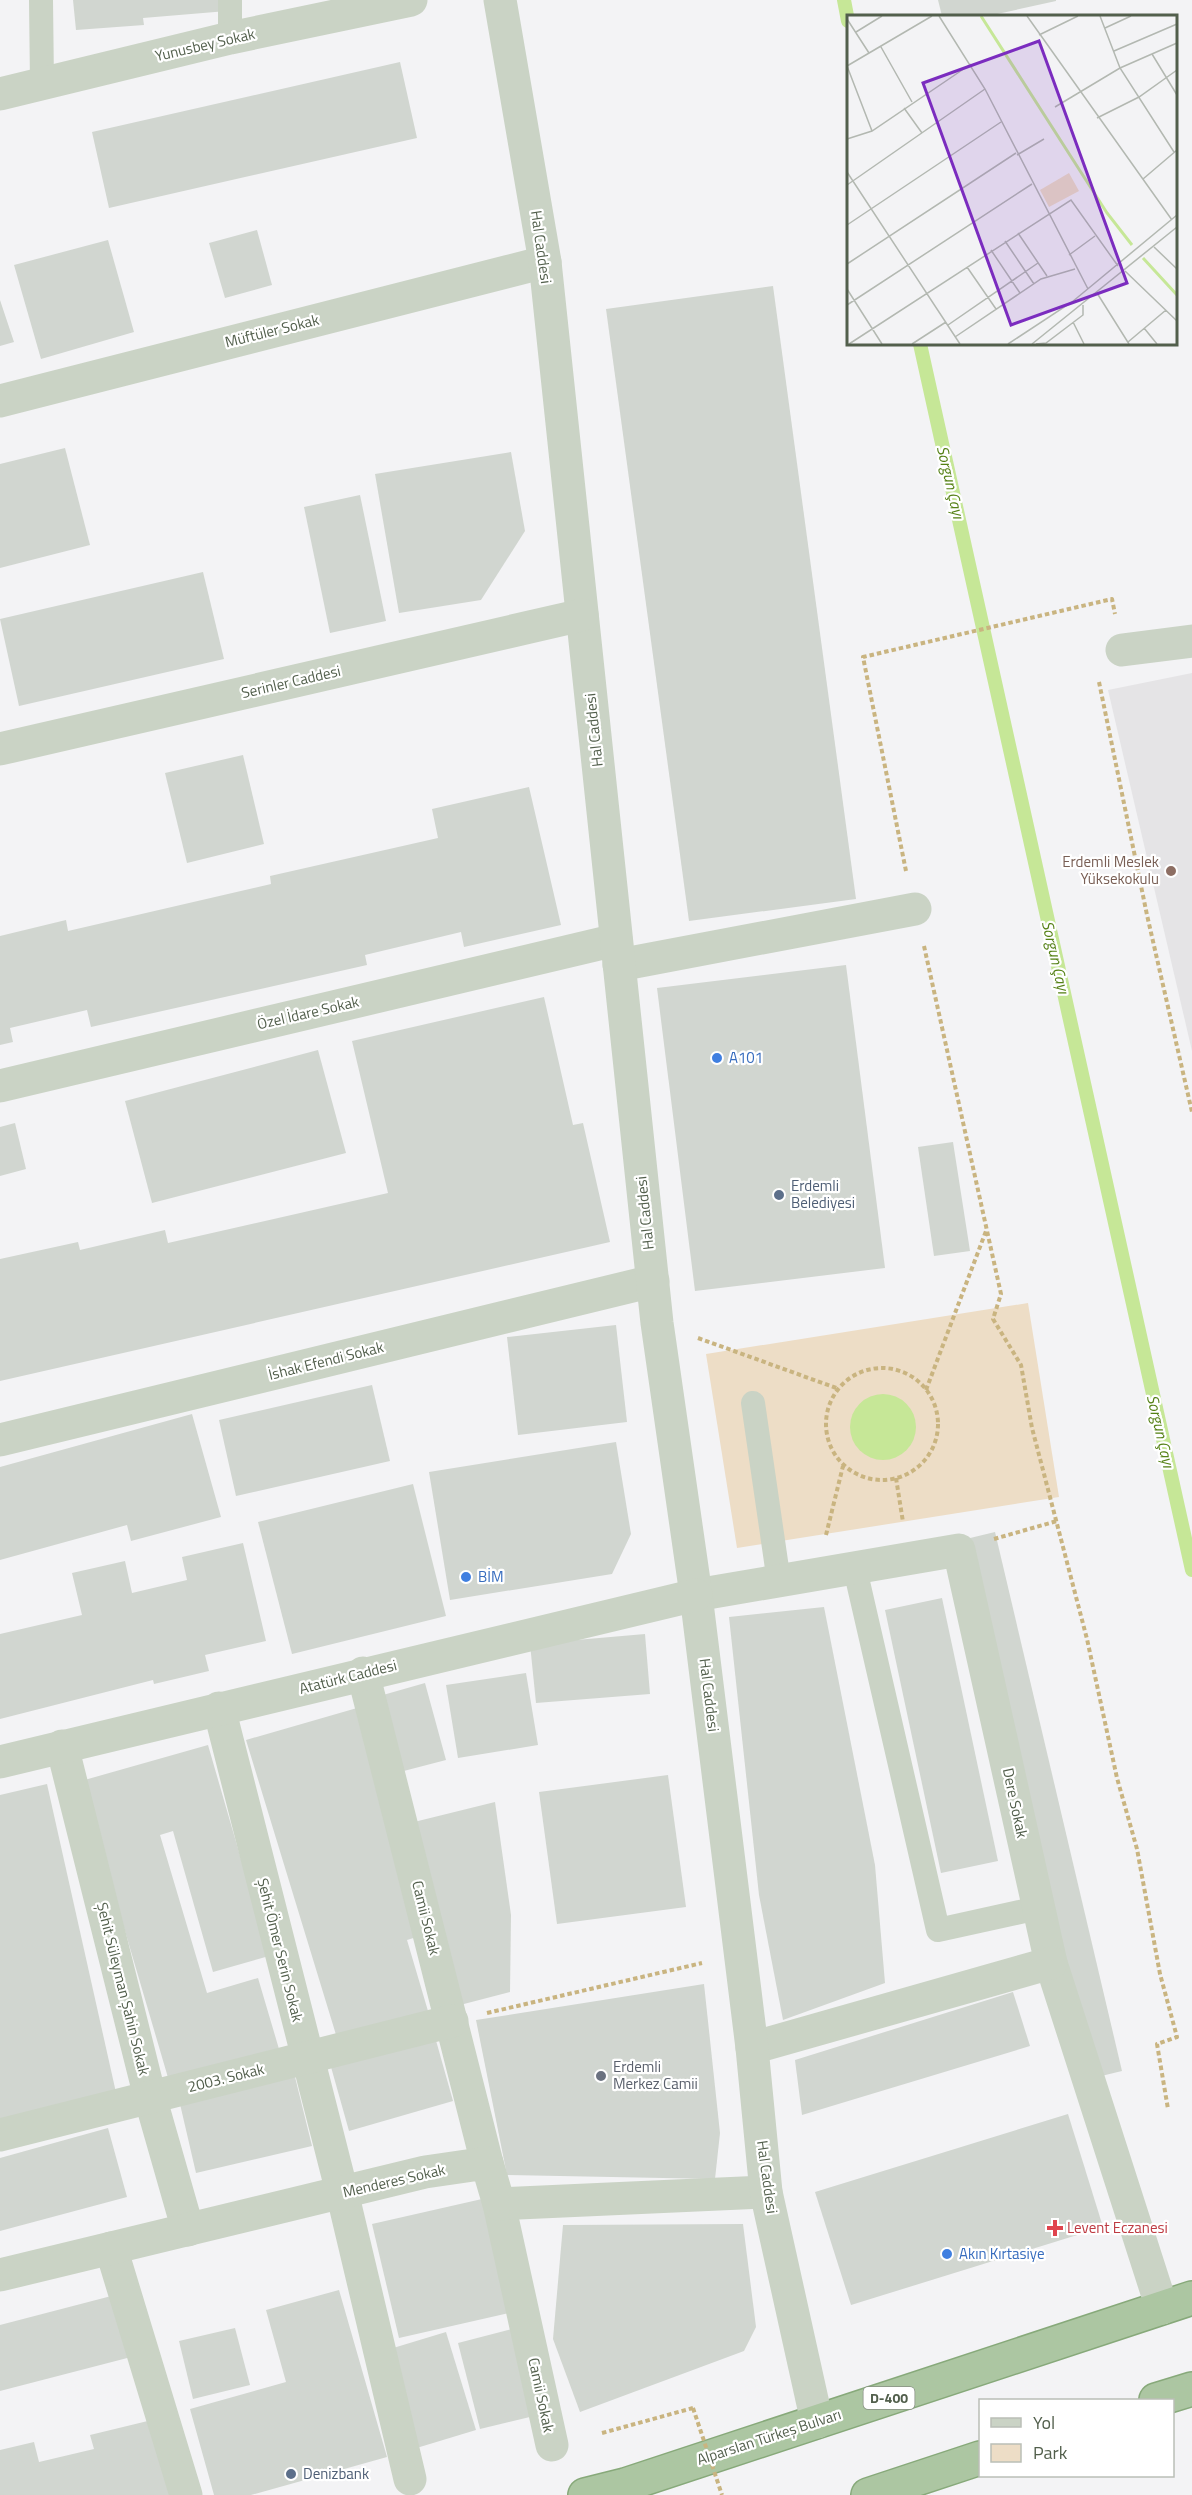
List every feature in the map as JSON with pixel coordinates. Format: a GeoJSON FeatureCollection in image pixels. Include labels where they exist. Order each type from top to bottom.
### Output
{"type":"FeatureCollection","features":[{"type":"Feature","properties":{"kind":"highway","name":"Alparslan Türkeş Bulvarı"},"geometry":{"type":"LineString","coordinates":[[585,2495],[625,2485],[1177,2303]]}},
{"type":"Feature","properties":{"kind":"highway"},"geometry":{"type":"LineString","coordinates":[[1158,2399],[1192,2389]]}},
{"type":"Feature","properties":{"kind":"highway"},"geometry":{"type":"LineString","coordinates":[[883,2492],[979,2459]]}},
{"type":"Feature","properties":{"kind":"street","name":"Yunusbey Sokak"},"geometry":{"type":"LineString","coordinates":[[0,94],[230,38],[411,0]]}},
{"type":"Feature","properties":{"kind":"street","name":"Hal Caddesi"},"geometry":{"type":"LineString","coordinates":[[500,0],[544,262],[652,1281],[696,1595],[741,1954],[766,2192],[817,2422]]}},
{"type":"Feature","properties":{"kind":"street","name":"Müftüler Sokak"},"geometry":{"type":"LineString","coordinates":[[0,401],[544,262]]}},
{"type":"Feature","properties":{"kind":"street","name":"Serinler Caddesi"},"geometry":{"type":"LineString","coordinates":[[0,749],[582,615]]}},
{"type":"Feature","properties":{"kind":"street"},"geometry":{"type":"LineString","coordinates":[[1122,651],[1192,641]]}},
{"type":"Feature","properties":{"kind":"street","name":"Özel İdare Sokak"},"geometry":{"type":"LineString","coordinates":[[0,1086],[618,952],[915,909]]}},
{"type":"Feature","properties":{"kind":"street","name":"İshak Efendi Sokak"},"geometry":{"type":"LineString","coordinates":[[0,1440],[652,1281]]}},
{"type":"Feature","properties":{"kind":"street"},"geometry":{"type":"LineString","coordinates":[[696,1595],[959,1550]]}},
{"type":"Feature","properties":{"kind":"street","name":"Dere Sokak"},"geometry":{"type":"LineString","coordinates":[[959,1550],[1051,1963],[1177,2303]]}},
{"type":"Feature","properties":{"kind":"street","name":"Atatürk Caddesi"},"geometry":{"type":"LineString","coordinates":[[0,1762],[363,1673],[696,1595]]}},
{"type":"Feature","properties":{"kind":"street","name":"Camii Sokak"},"geometry":{"type":"LineString","coordinates":[[363,1673],[487,2163]]}},
{"type":"Feature","properties":{"kind":"street","name":"Şehit Ömer Serin Sokak"},"geometry":{"type":"LineString","coordinates":[[219,1708],[342,2192],[410,2479]]}},
{"type":"Feature","properties":{"kind":"street","name":"Şehit Süleyman Şahin Sokak"},"geometry":{"type":"LineString","coordinates":[[62,1746],[150,2097],[188,2230]]}},
{"type":"Feature","properties":{"kind":"street"},"geometry":{"type":"LineString","coordinates":[[752,2048],[1051,1963]]}},
{"type":"Feature","properties":{"kind":"street","name":"2003. Sokak"},"geometry":{"type":"LineString","coordinates":[[0,2135],[452,2021]]}},
{"type":"Feature","properties":{"kind":"street"},"geometry":{"type":"LineString","coordinates":[[487,2163],[499,2204],[766,2192]]}},
{"type":"Feature","properties":{"kind":"street","name":"Menderes Sokak"},"geometry":{"type":"LineString","coordinates":[[0,2275],[425,2172],[487,2163]]}},
{"type":"Feature","properties":{"kind":"street","name":"Camii Sokak"},"geometry":{"type":"LineString","coordinates":[[499,2204],[552,2445]]}},
{"type":"Feature","properties":{"kind":"street"},"geometry":{"type":"LineString","coordinates":[[111,2248],[186,2495]]}},
{"type":"Feature","properties":{"kind":"lane"},"geometry":{"type":"LineString","coordinates":[[40,0],[42,83]]}},
{"type":"Feature","properties":{"kind":"lane"},"geometry":{"type":"LineString","coordinates":[[230,0],[230,38]]}},
{"type":"Feature","properties":{"kind":"lane"},"geometry":{"type":"LineString","coordinates":[[753,1403],[779,1582]]}},
{"type":"Feature","properties":{"kind":"lane"},"geometry":{"type":"LineString","coordinates":[[855,1569],[938,1930],[1038,1908]]}},
{"type":"Feature","properties":{"kind":"path"},"geometry":{"type":"LineString","coordinates":[[1168,2109],[1157,2044],[1177,2037],[1160,1974],[1137,1849],[1117,1778],[1087,1639],[1032,1428],[1022,1365],[993,1319],[1001,1294],[881,759],[863,657],[1112,599],[1125,670],[1099,678],[1147,915],[1192,1112]]}},
{"type":"Feature","properties":{"kind":"path"},"geometry":{"type":"LineString","coordinates":[[927,1390],[986,1230]]}},
{"type":"Feature","properties":{"kind":"path"},"geometry":{"type":"LineString","coordinates":[[657,1323],[839,1389]]}},
{"type":"Feature","properties":{"kind":"path"},"geometry":{"type":"LineString","coordinates":[[893,1369],[911,1376],[927,1390],[936,1408],[938,1428],[933,1448],[921,1465],[903,1477],[882,1480],[861,1477],[843,1466],[831,1448],[826,1428],[827,1411],[839,1389],[859,1372],[893,1369]]}},
{"type":"Feature","properties":{"kind":"path"},"geometry":{"type":"LineString","coordinates":[[815,1575],[843,1466]]}},
{"type":"Feature","properties":{"kind":"path"},"geometry":{"type":"LineString","coordinates":[[959,1550],[1057,1521]]}},
{"type":"Feature","properties":{"kind":"path"},"geometry":{"type":"LineString","coordinates":[[452,2021],[741,1954]]}},
{"type":"Feature","properties":{"kind":"path"},"geometry":{"type":"LineString","coordinates":[[602,2433],[693,2408],[722,2495]]}},
{"type":"Feature","properties":{"kind":"shaded area","name":"Erdemli Meslek Yüksekokulu"},"geometry":{"type":"Polygon","coordinates":[[[1192,673],[1192,1051],[1108,690],[1192,673]]]}},
{"type":"Feature","properties":{"kind":"shaded area"},"geometry":{"type":"Polygon","coordinates":[[[883,1394],[896,1397],[906,1404],[913,1414],[916,1427],[913,1440],[906,1450],[896,1457],[883,1460],[870,1457],[860,1450],[853,1440],[850,1427],[853,1414],[860,1404],[870,1397],[883,1394]]]}},
{"type":"Feature","properties":{"kind":"green space"},"geometry":{"type":"Polygon","coordinates":[[[1028,1303],[1059,1497],[737,1548],[706,1354],[1028,1303]]]}},
{"type":"Feature","properties":{"kind":"building"},"geometry":{"type":"Polygon","coordinates":[[[73,0],[226,0],[227,11],[143,18],[144,25],[76,30],[73,0]]]}},
{"type":"Feature","properties":{"kind":"building"},"geometry":{"type":"Polygon","coordinates":[[[938,0],[1056,0],[993,15],[942,15],[938,0]]]}},
{"type":"Feature","properties":{"kind":"building"},"geometry":{"type":"Polygon","coordinates":[[[400,62],[417,138],[109,208],[92,132],[400,62]]]}},
{"type":"Feature","properties":{"kind":"building"},"geometry":{"type":"Polygon","coordinates":[[[257,230],[272,285],[225,298],[209,243],[257,230]]]}},
{"type":"Feature","properties":{"kind":"building"},"geometry":{"type":"Polygon","coordinates":[[[108,240],[134,332],[41,359],[14,265],[108,240]]]}},
{"type":"Feature","properties":{"kind":"building"},"geometry":{"type":"Polygon","coordinates":[[[773,286],[856,899],[689,921],[606,309],[773,286]]]}},
{"type":"Feature","properties":{"kind":"building"},"geometry":{"type":"Polygon","coordinates":[[[0,300],[14,342],[0,346],[0,300]]]}},
{"type":"Feature","properties":{"kind":"building"},"geometry":{"type":"Polygon","coordinates":[[[65,448],[90,545],[0,568],[0,464],[65,448]]]}},
{"type":"Feature","properties":{"kind":"building"},"geometry":{"type":"Polygon","coordinates":[[[511,452],[525,531],[481,600],[399,613],[375,474],[511,452]]]}},
{"type":"Feature","properties":{"kind":"building"},"geometry":{"type":"Polygon","coordinates":[[[360,495],[386,621],[330,633],[304,507],[360,495]]]}},
{"type":"Feature","properties":{"kind":"building"},"geometry":{"type":"Polygon","coordinates":[[[203,572],[224,659],[19,706],[0,619],[203,572]]]}},
{"type":"Feature","properties":{"kind":"building"},"geometry":{"type":"Polygon","coordinates":[[[243,755],[264,844],[187,863],[165,773],[243,755]]]}},
{"type":"Feature","properties":{"kind":"building"},"geometry":{"type":"Polygon","coordinates":[[[529,787],[561,925],[464,947],[461,932],[365,955],[367,965],[91,1027],[87,1010],[10,1028],[13,1042],[0,1045],[0,936],[66,920],[68,931],[271,884],[270,876],[438,838],[432,809],[529,787]]]}},
{"type":"Feature","properties":{"kind":"building","name":"Erdemli Belediyesi"},"geometry":{"type":"Polygon","coordinates":[[[846,965],[885,1268],[695,1291],[657,988],[846,965]]]}},
{"type":"Feature","properties":{"kind":"building"},"geometry":{"type":"Polygon","coordinates":[[[544,997],[573,1125],[583,1123],[610,1242],[0,1381],[0,1259],[78,1242],[80,1250],[165,1230],[168,1243],[388,1193],[352,1041],[544,997]]]}},
{"type":"Feature","properties":{"kind":"building"},"geometry":{"type":"Polygon","coordinates":[[[318,1050],[346,1153],[152,1203],[125,1101],[318,1050]]]}},
{"type":"Feature","properties":{"kind":"building"},"geometry":{"type":"Polygon","coordinates":[[[15,1123],[26,1169],[0,1176],[0,1127],[15,1123]]]}},
{"type":"Feature","properties":{"kind":"building"},"geometry":{"type":"Polygon","coordinates":[[[953,1142],[970,1251],[934,1256],[918,1147],[953,1142]]]}},
{"type":"Feature","properties":{"kind":"building"},"geometry":{"type":"Polygon","coordinates":[[[616,1325],[627,1422],[518,1435],[507,1337],[616,1325]]]}},
{"type":"Feature","properties":{"kind":"building"},"geometry":{"type":"Polygon","coordinates":[[[372,1385],[390,1461],[236,1496],[219,1420],[372,1385]]]}},
{"type":"Feature","properties":{"kind":"building"},"geometry":{"type":"Polygon","coordinates":[[[192,1414],[221,1517],[131,1541],[127,1525],[0,1560],[0,1467],[192,1414]]]}},
{"type":"Feature","properties":{"kind":"building"},"geometry":{"type":"Polygon","coordinates":[[[616,1442],[631,1534],[612,1574],[450,1600],[429,1472],[616,1442]]]}},
{"type":"Feature","properties":{"kind":"building"},"geometry":{"type":"Polygon","coordinates":[[[413,1484],[446,1616],[292,1654],[258,1522],[413,1484]]]}},
{"type":"Feature","properties":{"kind":"building"},"geometry":{"type":"Polygon","coordinates":[[[995,1532],[1122,2071],[1093,2078],[966,1539],[995,1532]]]}},
{"type":"Feature","properties":{"kind":"building"},"geometry":{"type":"Polygon","coordinates":[[[243,1543],[266,1641],[205,1655],[209,1671],[154,1684],[153,1680],[0,1719],[0,1634],[82,1615],[72,1573],[125,1561],[132,1593],[187,1580],[182,1557],[243,1543]]]}},
{"type":"Feature","properties":{"kind":"building"},"geometry":{"type":"Polygon","coordinates":[[[942,1598],[998,1861],[941,1873],[885,1610],[942,1598]]]}},
{"type":"Feature","properties":{"kind":"building"},"geometry":{"type":"Polygon","coordinates":[[[824,1607],[875,1865],[885,1983],[783,2020],[759,1895],[729,1617],[824,1607]]]}},
{"type":"Feature","properties":{"kind":"building"},"geometry":{"type":"Polygon","coordinates":[[[645,1634],[650,1694],[536,1703],[530,1644],[645,1634]]]}},
{"type":"Feature","properties":{"kind":"building"},"geometry":{"type":"Polygon","coordinates":[[[526,1673],[538,1745],[458,1758],[446,1685],[526,1673]]]}},
{"type":"Feature","properties":{"kind":"building"},"geometry":{"type":"Polygon","coordinates":[[[425,1683],[446,1760],[396,1773],[376,1697],[425,1683]]]}},
{"type":"Feature","properties":{"kind":"building"},"geometry":{"type":"Polygon","coordinates":[[[357,1708],[423,1935],[407,1940],[428,2011],[337,2038],[246,1740],[357,1708]]]}},
{"type":"Feature","properties":{"kind":"building"},"geometry":{"type":"Polygon","coordinates":[[[208,1745],[269,1956],[213,1972],[173,1831],[160,1835],[207,1993],[258,1978],[279,2049],[169,2081],[81,1781],[208,1745]]]}},
{"type":"Feature","properties":{"kind":"building"},"geometry":{"type":"Polygon","coordinates":[[[668,1775],[686,1907],[557,1924],[539,1792],[668,1775]]]}},
{"type":"Feature","properties":{"kind":"building"},"geometry":{"type":"Polygon","coordinates":[[[47,1784],[117,2097],[0,2123],[0,1795],[47,1784]]]}},
{"type":"Feature","properties":{"kind":"building"},"geometry":{"type":"Polygon","coordinates":[[[495,1802],[511,1915],[510,1992],[460,2005],[410,1823],[495,1802]]]}},
{"type":"Feature","properties":{"kind":"building","name":"Erdemli Merkez Camii"},"geometry":{"type":"Polygon","coordinates":[[[704,1984],[720,2133],[715,2179],[507,2175],[476,2020],[704,1984]]]}},
{"type":"Feature","properties":{"kind":"building"},"geometry":{"type":"Polygon","coordinates":[[[1013,1992],[1030,2046],[802,2115],[795,2060],[1013,1992]]]}},
{"type":"Feature","properties":{"kind":"building"},"geometry":{"type":"Polygon","coordinates":[[[435,2037],[453,2101],[349,2131],[331,2067],[435,2037]]]}},
{"type":"Feature","properties":{"kind":"building"},"geometry":{"type":"Polygon","coordinates":[[[295,2077],[312,2146],[196,2173],[180,2104],[295,2077]]]}},
{"type":"Feature","properties":{"kind":"building"},"geometry":{"type":"Polygon","coordinates":[[[1068,2114],[1103,2227],[851,2305],[815,2192],[1068,2114]]]}},
{"type":"Feature","properties":{"kind":"building"},"geometry":{"type":"Polygon","coordinates":[[[108,2128],[127,2197],[0,2231],[0,2158],[108,2128]]]}},
{"type":"Feature","properties":{"kind":"building"},"geometry":{"type":"Polygon","coordinates":[[[482,2199],[509,2313],[399,2338],[372,2224],[482,2199]]]}},
{"type":"Feature","properties":{"kind":"building"},"geometry":{"type":"Polygon","coordinates":[[[743,2224],[756,2327],[744,2351],[580,2412],[553,2339],[563,2225],[743,2224]]]}},
{"type":"Feature","properties":{"kind":"building"},"geometry":{"type":"Polygon","coordinates":[[[339,2290],[387,2457],[251,2495],[214,2495],[190,2409],[286,2382],[266,2310],[339,2290]]]}},
{"type":"Feature","properties":{"kind":"building"},"geometry":{"type":"Polygon","coordinates":[[[119,2294],[135,2356],[0,2391],[0,2325],[119,2294]]]}},
{"type":"Feature","properties":{"kind":"building"},"geometry":{"type":"Polygon","coordinates":[[[235,2328],[250,2385],[193,2399],[179,2341],[235,2328]]]}},
{"type":"Feature","properties":{"kind":"building"},"geometry":{"type":"Polygon","coordinates":[[[512,2329],[534,2416],[480,2429],[458,2343],[512,2329]]]}},
{"type":"Feature","properties":{"kind":"building"},"geometry":{"type":"Polygon","coordinates":[[[446,2332],[476,2430],[410,2450],[380,2352],[446,2332]]]}},
{"type":"Feature","properties":{"kind":"building"},"geometry":{"type":"Polygon","coordinates":[[[156,2419],[174,2495],[0,2495],[0,2450],[34,2442],[39,2462],[94,2449],[90,2435],[156,2419]]]}},
{"type":"Feature","properties":{"kind":"waterway","name":"Sorgun Çayı"},"geometry":{"type":"LineString","coordinates":[[844,0],[847,16]]}},
{"type":"Feature","properties":{"kind":"waterway","name":"Sorgun Çayı"},"geometry":{"type":"LineString","coordinates":[[920,345],[1192,1570]]}},
{"type":"Feature","properties":{"kind":"place","name":"Erdemli Meslek Yüksekokulu"},"geometry":{"type":"Point","coordinates":[1171,871]}},
{"type":"Feature","properties":{"kind":"place","name":"A101"},"geometry":{"type":"Point","coordinates":[717,1058]}},
{"type":"Feature","properties":{"kind":"place","name":"Erdemli Belediyesi"},"geometry":{"type":"Point","coordinates":[779,1195]}},
{"type":"Feature","properties":{"kind":"place","name":"BİM"},"geometry":{"type":"Point","coordinates":[466,1577]}},
{"type":"Feature","properties":{"kind":"place","name":"Erdemli Merkez Camii"},"geometry":{"type":"Point","coordinates":[601,2076]}},
{"type":"Feature","properties":{"kind":"place","name":"Levent Eczanesi"},"geometry":{"type":"Point","coordinates":[1055,2228]}},
{"type":"Feature","properties":{"kind":"place","name":"Akın Kırtasiye"},"geometry":{"type":"Point","coordinates":[947,2254]}},
{"type":"Feature","properties":{"kind":"place","name":"Denizbank"},"geometry":{"type":"Point","coordinates":[291,2474]}}]}
